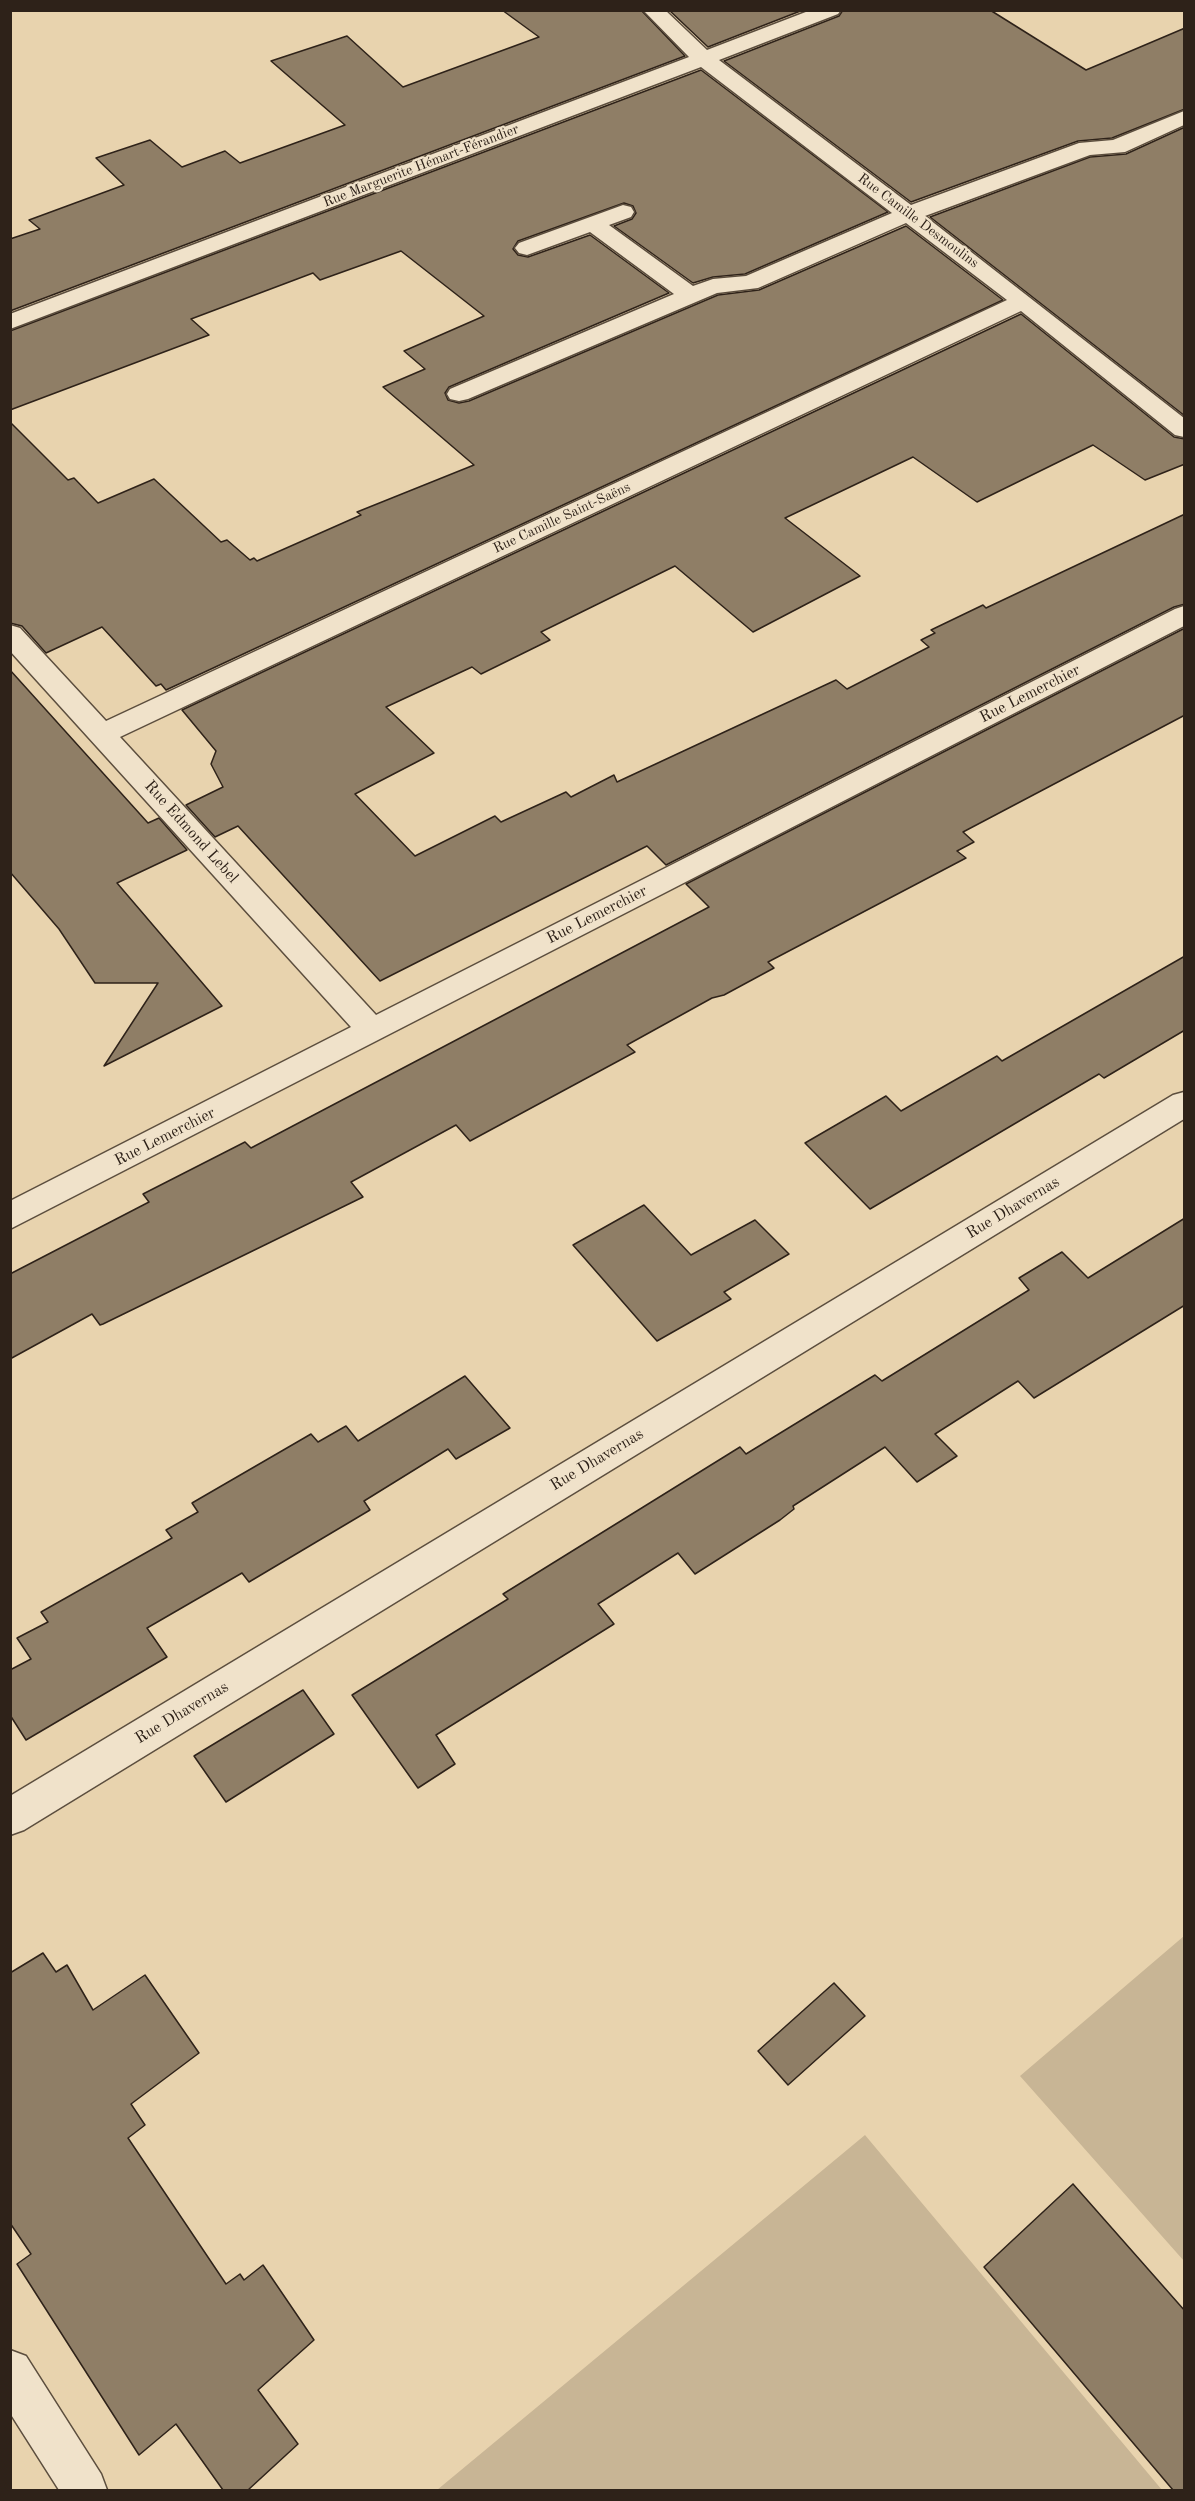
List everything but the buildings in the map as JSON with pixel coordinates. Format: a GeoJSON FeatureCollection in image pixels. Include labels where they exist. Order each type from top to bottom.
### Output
{"type":"FeatureCollection","features":[{"type":"Feature","properties":{"kind":"street","name":"Rue Camille Desmoulins"},"geometry":{"type":"LineString","coordinates":[[653,10],[704,58],[1023,301],[1185,430]]}},
{"type":"Feature","properties":{"kind":"street","name":"Rue Marguerite Hémart-Férandier"},"geometry":{"type":"LineString","coordinates":[[10,322],[831,10]]}},
{"type":"Feature","properties":{"kind":"street"},"geometry":{"type":"LineString","coordinates":[[459,394],[712,286],[750,283],[909,214],[1087,148],[1117,147],[1185,117]]}},
{"type":"Feature","properties":{"kind":"street"},"geometry":{"type":"LineString","coordinates":[[527,249],[623,212]]}},
{"type":"Feature","properties":{"kind":"street"},"geometry":{"type":"LineString","coordinates":[[593,224],[691,295]]}},
{"type":"Feature","properties":{"kind":"street","name":"Rue Camille Saint-Saëns"},"geometry":{"type":"LineString","coordinates":[[102,734],[1023,301]]}},
{"type":"Feature","properties":{"kind":"street","name":"Rue Lemerchier"},"geometry":{"type":"LineString","coordinates":[[10,1216],[1185,615]]}},
{"type":"Feature","properties":{"kind":"street","name":"Rue Edmond Lebel"},"geometry":{"type":"LineString","coordinates":[[10,634],[372,1030]]}},
{"type":"Feature","properties":{"kind":"street","name":"Rue Dhavernas"},"geometry":{"type":"LineString","coordinates":[[10,1817],[1185,1104]]}},
{"type":"Feature","properties":{"kind":"street"},"geometry":{"type":"LineString","coordinates":[[10,2372],[85,2490]]}},
{"type":"Feature","properties":{"kind":"shaded area"},"geometry":{"type":"Polygon","coordinates":[[[1184,1936],[1184,2261],[1020,2076],[1184,1936]]]}},
{"type":"Feature","properties":{"kind":"shaded area"},"geometry":{"type":"Polygon","coordinates":[[[865,2135],[1162,2490],[437,2490],[865,2135]]]}}]}
